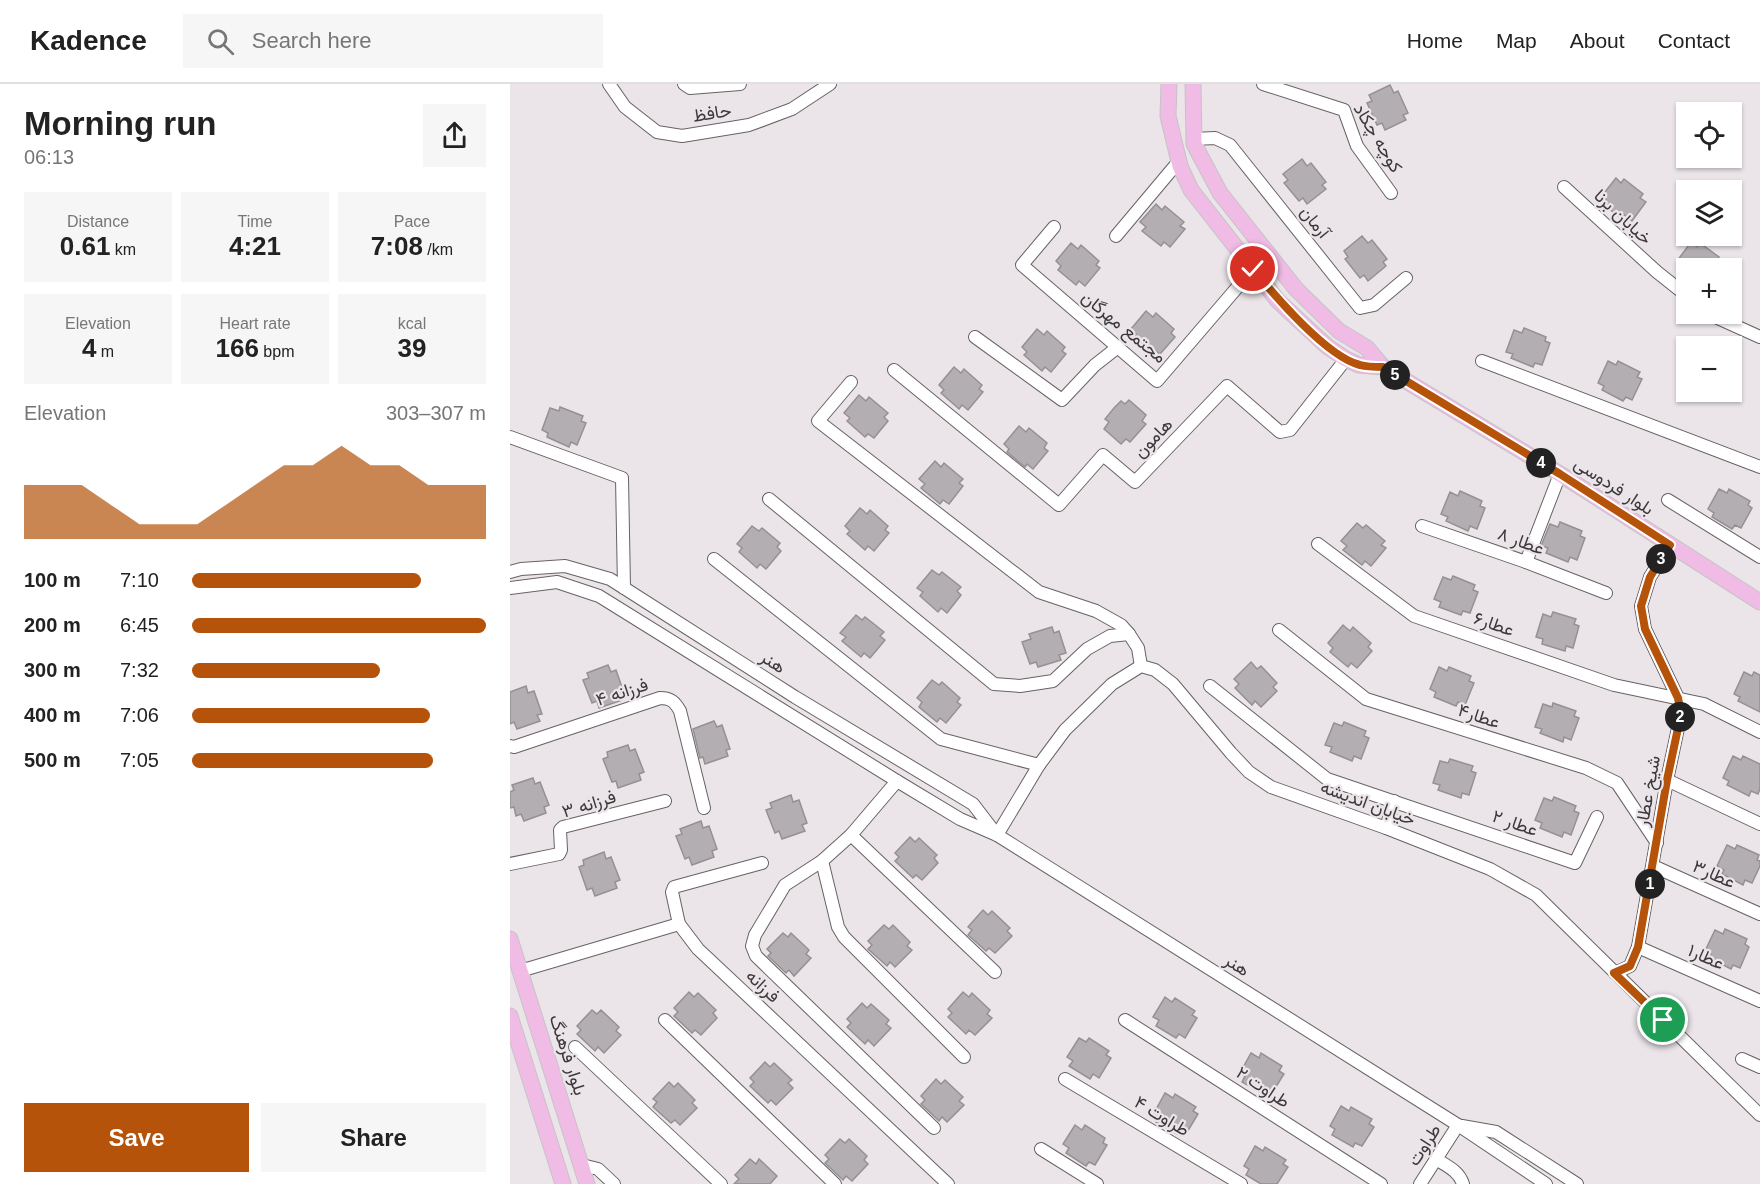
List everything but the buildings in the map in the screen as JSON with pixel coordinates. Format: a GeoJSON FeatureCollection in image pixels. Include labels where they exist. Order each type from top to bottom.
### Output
{"type":"FeatureCollection","features":[{"type":"Feature","properties":{"kind":"main road","name":"بلوار فردوسی"},"geometry":{"type":"LineString","coordinates":[[1169,84],[1168,116],[1179,161],[1191,189],[1278,301],[1328,347],[1346,359],[1359,365],[1383,367]]}},
{"type":"Feature","properties":{"kind":"main road","name":"بلوار فردوسی"},"geometry":{"type":"LineString","coordinates":[[1193,84],[1194,144],[1220,193],[1296,289],[1339,331],[1367,348],[1383,367],[1560,474],[1760,602]]}},
{"type":"Feature","properties":{"kind":"main road","name":"بلوار فرهنگ"},"geometry":{"type":"LineString","coordinates":[[510,939],[587,1184]]}},
{"type":"Feature","properties":{"kind":"main road"},"geometry":{"type":"LineString","coordinates":[[510,1016],[563,1184]]}},
{"type":"Feature","properties":{"kind":"street","name":"حافظ"},"geometry":{"type":"LineString","coordinates":[[609,84],[625,107],[657,132],[682,136],[749,125],[792,109],[830,84]]}},
{"type":"Feature","properties":{"kind":"street"},"geometry":{"type":"LineString","coordinates":[[684,84],[690,88],[740,84]]}},
{"type":"Feature","properties":{"kind":"street","name":"کوچه چکاد"},"geometry":{"type":"LineString","coordinates":[[1263,84],[1344,110],[1357,146],[1391,193]]}},
{"type":"Feature","properties":{"kind":"street","name":"آرمان"},"geometry":{"type":"LineString","coordinates":[[1194,139],[1215,138],[1230,145],[1360,308],[1374,305],[1406,278]]}},
{"type":"Feature","properties":{"kind":"street"},"geometry":{"type":"LineString","coordinates":[[1116,236],[1179,161]]}},
{"type":"Feature","properties":{"kind":"street","name":"خیابان برنا"},"geometry":{"type":"LineString","coordinates":[[1564,187],[1676,287]]}},
{"type":"Feature","properties":{"kind":"street","name":"مجتمع مهرگان"},"geometry":{"type":"LineString","coordinates":[[1054,227],[1022,265],[1157,381],[1253,269]]}},
{"type":"Feature","properties":{"kind":"street"},"geometry":{"type":"LineString","coordinates":[[1731,324],[1760,337]]}},
{"type":"Feature","properties":{"kind":"street"},"geometry":{"type":"LineString","coordinates":[[975,337],[1062,400],[1095,365],[1118,347]]}},
{"type":"Feature","properties":{"kind":"street","name":"هامون"},"geometry":{"type":"LineString","coordinates":[[894,370],[1059,505],[1102,455],[1136,482],[1227,386],[1280,432],[1290,430],[1346,359]]}},
{"type":"Feature","properties":{"kind":"street"},"geometry":{"type":"LineString","coordinates":[[1482,361],[1760,467]]}},
{"type":"Feature","properties":{"kind":"street"},"geometry":{"type":"LineString","coordinates":[[851,382],[818,421],[1039,592],[1096,611],[1121,625],[1138,648],[1141,666],[1112,684],[1065,730],[1039,765],[997,836]]}},
{"type":"Feature","properties":{"kind":"street"},"geometry":{"type":"LineString","coordinates":[[510,437],[622,478],[624,588]]}},
{"type":"Feature","properties":{"kind":"street"},"geometry":{"type":"LineString","coordinates":[[1526,562],[1560,474]]}},
{"type":"Feature","properties":{"kind":"street"},"geometry":{"type":"LineString","coordinates":[[770,500],[994,684],[1020,686],[1053,681],[1087,649],[1110,636],[1129,634]]}},
{"type":"Feature","properties":{"kind":"street"},"geometry":{"type":"LineString","coordinates":[[1668,500],[1760,557]]}},
{"type":"Feature","properties":{"kind":"street","name":"عطار ۸"},"geometry":{"type":"LineString","coordinates":[[1422,526],[1606,593]]}},
{"type":"Feature","properties":{"kind":"street","name":"عطار۶"},"geometry":{"type":"LineString","coordinates":[[1318,544],[1414,615],[1614,685],[1704,704],[1760,732]]}},
{"type":"Feature","properties":{"kind":"street","name":"شیخ عطار"},"geometry":{"type":"LineString","coordinates":[[1614,973],[1630,966],[1638,947],[1681,714],[1678,698],[1645,629],[1641,606],[1650,577],[1670,545]]}},
{"type":"Feature","properties":{"kind":"street"},"geometry":{"type":"LineString","coordinates":[[714,559],[941,739],[1039,765]]}},
{"type":"Feature","properties":{"kind":"street","name":"هنر"},"geometry":{"type":"LineString","coordinates":[[510,572],[565,566],[610,579],[795,697],[973,804],[997,836]]}},
{"type":"Feature","properties":{"kind":"street","name":"هنر"},"geometry":{"type":"LineString","coordinates":[[510,588],[557,582],[599,596],[960,819],[997,836],[1458,1125],[1546,1184]]}},
{"type":"Feature","properties":{"kind":"street","name":"عطار۴"},"geometry":{"type":"LineString","coordinates":[[1279,630],[1366,699],[1586,768],[1617,783],[1656,843]]}},
{"type":"Feature","properties":{"kind":"street","name":"خیابان اندیشه"},"geometry":{"type":"LineString","coordinates":[[1141,666],[1155,670],[1173,684],[1231,753],[1249,772],[1271,788],[1386,828],[1490,868],[1536,895],[1760,1115]]}},
{"type":"Feature","properties":{"kind":"street","name":"عطار ۲"},"geometry":{"type":"LineString","coordinates":[[1210,686],[1327,778],[1575,863],[1597,817]]}},
{"type":"Feature","properties":{"kind":"street","name":"فرزانه ۴"},"geometry":{"type":"LineString","coordinates":[[510,746],[514,747],[669,698],[680,711],[704,808]]}},
{"type":"Feature","properties":{"kind":"street"},"geometry":{"type":"LineString","coordinates":[[1667,780],[1760,824]]}},
{"type":"Feature","properties":{"kind":"street"},"geometry":{"type":"LineString","coordinates":[[897,781],[851,835],[822,861],[785,885],[754,935],[752,946],[756,956],[934,1128]]}},
{"type":"Feature","properties":{"kind":"street","name":"فرزانه ۳"},"geometry":{"type":"LineString","coordinates":[[510,864],[559,854],[561,850],[560,830],[563,827],[665,801]]}},
{"type":"Feature","properties":{"kind":"street"},"geometry":{"type":"LineString","coordinates":[[1386,828],[1394,801]]}},
{"type":"Feature","properties":{"kind":"street"},"geometry":{"type":"LineString","coordinates":[[851,835],[995,972]]}},
{"type":"Feature","properties":{"kind":"street"},"geometry":{"type":"LineString","coordinates":[[822,861],[838,927],[844,937],[964,1057]]}},
{"type":"Feature","properties":{"kind":"street"},"geometry":{"type":"LineString","coordinates":[[520,971],[679,924],[672,892],[674,887],[762,863]]}},
{"type":"Feature","properties":{"kind":"street","name":"عطار۳"},"geometry":{"type":"LineString","coordinates":[[1653,866],[1760,914]]}},
{"type":"Feature","properties":{"kind":"street","name":"فرزانه"},"geometry":{"type":"LineString","coordinates":[[679,924],[698,949],[948,1184]]}},
{"type":"Feature","properties":{"kind":"street","name":"عطار۱"},"geometry":{"type":"LineString","coordinates":[[1638,947],[1760,1001]]}},
{"type":"Feature","properties":{"kind":"street"},"geometry":{"type":"LineString","coordinates":[[665,1020],[835,1184]]}},
{"type":"Feature","properties":{"kind":"street","name":"طراوت ۲"},"geometry":{"type":"LineString","coordinates":[[1125,1020],[1381,1184]]}},
{"type":"Feature","properties":{"kind":"street"},"geometry":{"type":"LineString","coordinates":[[575,1047],[721,1184]]}},
{"type":"Feature","properties":{"kind":"street"},"geometry":{"type":"LineString","coordinates":[[1742,1059],[1760,1067]]}},
{"type":"Feature","properties":{"kind":"street","name":"طراوت ۴"},"geometry":{"type":"LineString","coordinates":[[1065,1079],[1241,1184]]}},
{"type":"Feature","properties":{"kind":"street","name":"هنر"},"geometry":{"type":"LineString","coordinates":[[1458,1125],[1496,1132],[1577,1184]]}},
{"type":"Feature","properties":{"kind":"street","name":"طراوت"},"geometry":{"type":"LineString","coordinates":[[1420,1184],[1458,1125]]}},
{"type":"Feature","properties":{"kind":"street"},"geometry":{"type":"LineString","coordinates":[[1041,1149],[1097,1184]]}},
{"type":"Feature","properties":{"kind":"street"},"geometry":{"type":"LineString","coordinates":[[1436,1159],[1461,1177],[1463,1184]]}},
{"type":"Feature","properties":{"kind":"street"},"geometry":{"type":"LineString","coordinates":[[582,1165],[598,1169],[614,1184]]}},
{"type":"Feature","properties":{"kind":"route"},"geometry":{"type":"LineString","coordinates":[[1253,269],[1278,301],[1328,347],[1346,359],[1359,365],[1383,367],[1560,474],[1670,545],[1650,577],[1641,606],[1645,629],[1678,698],[1681,714],[1638,947],[1630,966],[1614,973],[1663,1020]]}}]}
